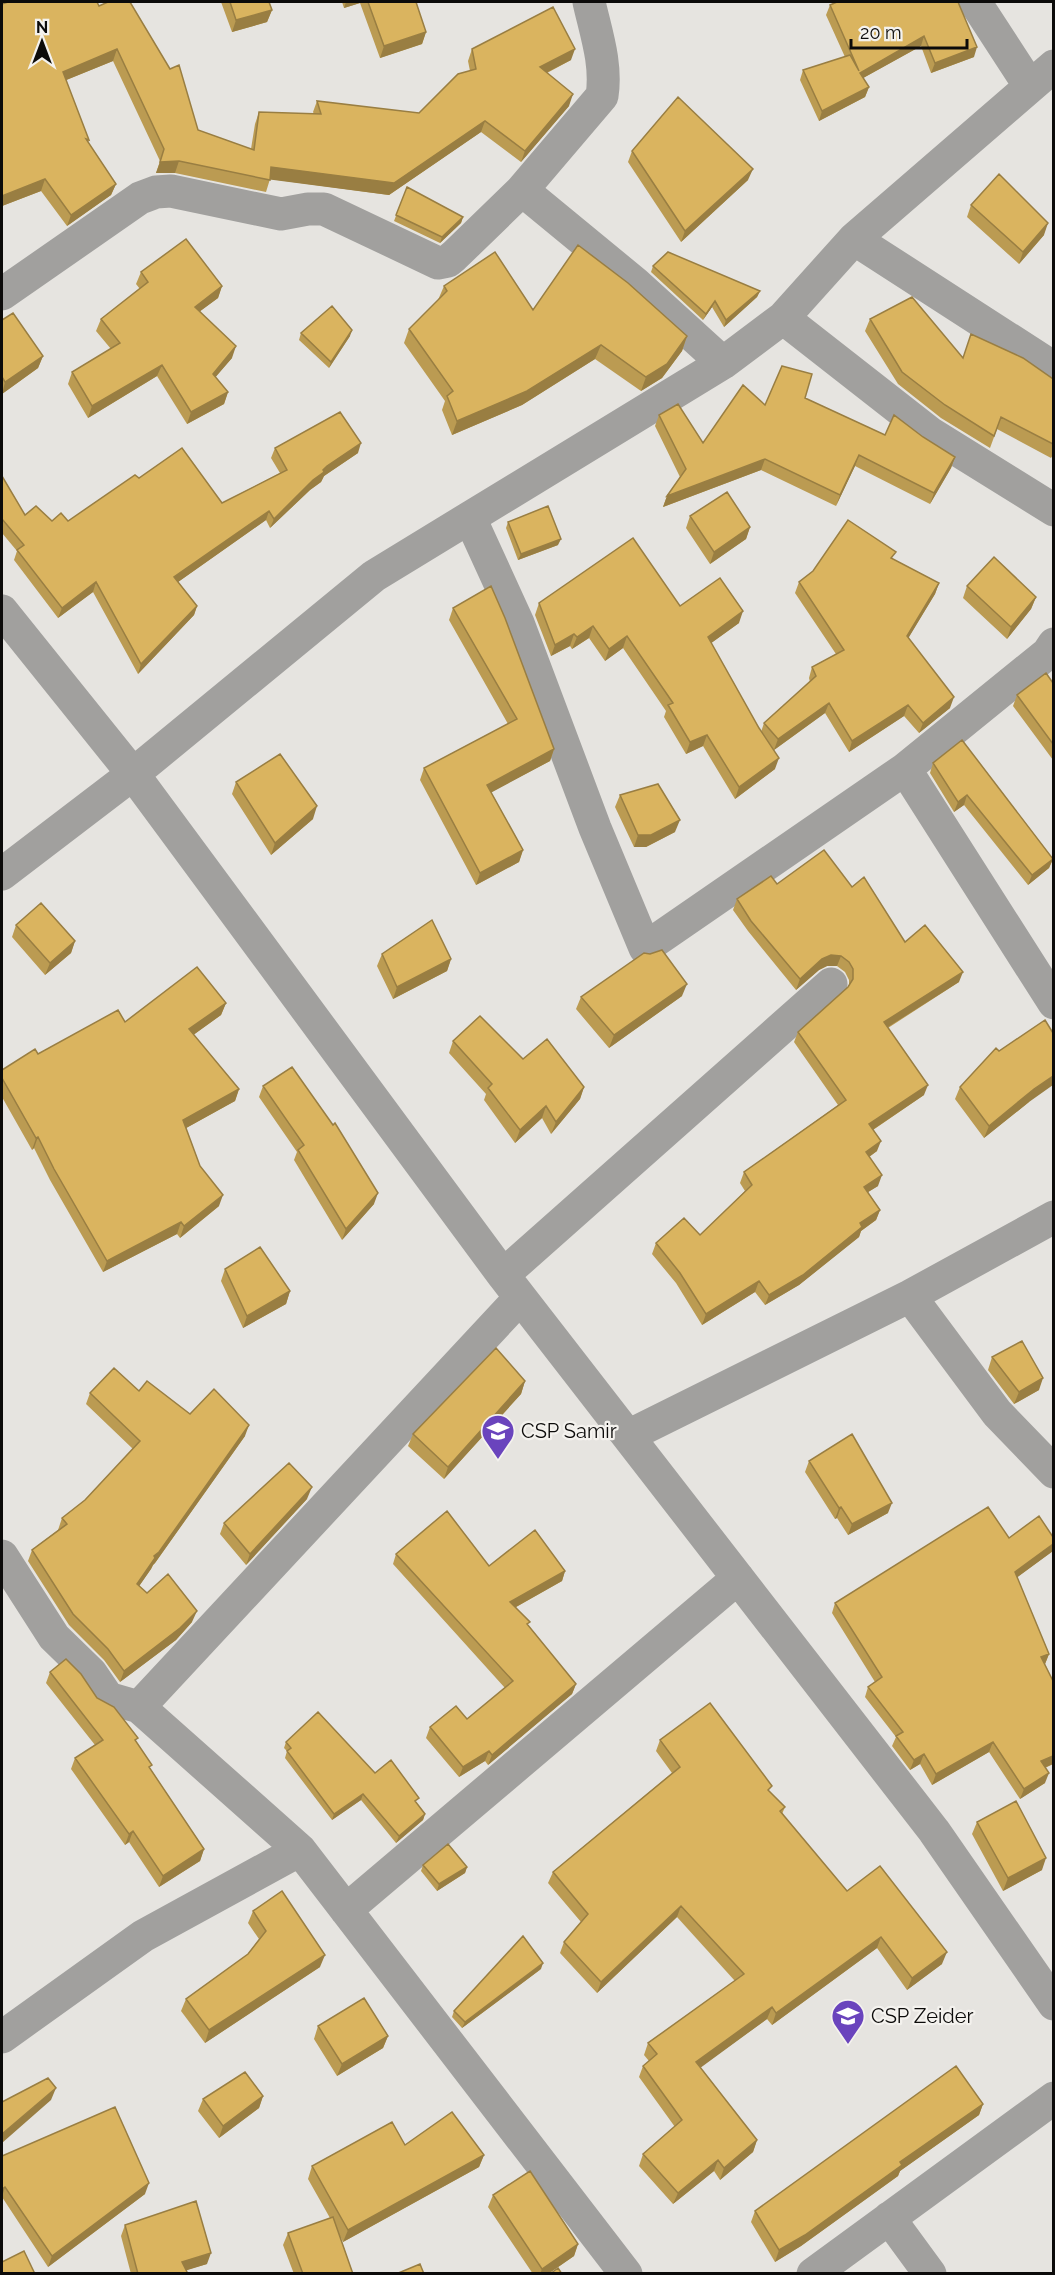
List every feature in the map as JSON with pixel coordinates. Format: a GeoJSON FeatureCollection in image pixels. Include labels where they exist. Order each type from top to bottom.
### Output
{"type":"FeatureCollection","features":[{"type":"Feature","properties":{"kind":"street"},"geometry":{"type":"LineString","coordinates":[[2,294],[140,198],[156,192],[171,191],[281,214],[299,210],[324,209],[438,263],[448,261],[522,190],[602,96],[604,80],[602,58],[589,2]]}},
{"type":"Feature","properties":{"kind":"street"},"geometry":{"type":"LineString","coordinates":[[2,874],[133,774],[374,576],[723,363],[783,318],[854,239],[1041,76],[975,2]]}},
{"type":"Feature","properties":{"kind":"street"},"geometry":{"type":"LineString","coordinates":[[522,190],[635,283],[723,363]]}},
{"type":"Feature","properties":{"kind":"street"},"geometry":{"type":"LineString","coordinates":[[854,239],[1053,368]]}},
{"type":"Feature","properties":{"kind":"street"},"geometry":{"type":"LineString","coordinates":[[783,318],[930,434],[1053,510]]}},
{"type":"Feature","properties":{"kind":"street"},"geometry":{"type":"LineString","coordinates":[[470,518],[518,623],[595,828],[645,948],[905,769],[1048,652],[1053,644]]}},
{"type":"Feature","properties":{"kind":"street"},"geometry":{"type":"LineString","coordinates":[[2,611],[133,774],[512,1286],[934,1831],[1053,2004]]}},
{"type":"Feature","properties":{"kind":"street"},"geometry":{"type":"LineString","coordinates":[[905,769],[1053,1003]]}},
{"type":"Feature","properties":{"kind":"street"},"geometry":{"type":"LineString","coordinates":[[139,1707],[512,1286],[831,984]]}},
{"type":"Feature","properties":{"kind":"street"},"geometry":{"type":"LineString","coordinates":[[628,1436],[910,1296],[1053,1217]]}},
{"type":"Feature","properties":{"kind":"street"},"geometry":{"type":"LineString","coordinates":[[910,1296],[997,1413],[1053,1472]]}},
{"type":"Feature","properties":{"kind":"street"},"geometry":{"type":"LineString","coordinates":[[2,1556],[54,1637],[91,1673],[108,1698],[139,1707],[300,1850],[626,2274]]}},
{"type":"Feature","properties":{"kind":"street"},"geometry":{"type":"LineString","coordinates":[[346,1910],[738,1578]]}},
{"type":"Feature","properties":{"kind":"street"},"geometry":{"type":"LineString","coordinates":[[2,2037],[143,1936],[300,1850]]}},
{"type":"Feature","properties":{"kind":"street"},"geometry":{"type":"LineString","coordinates":[[813,2274],[1053,2098]]}},
{"type":"Feature","properties":{"kind":"street"},"geometry":{"type":"LineString","coordinates":[[889,2218],[930,2274]]}},
{"type":"Feature","properties":{"kind":"building"},"geometry":{"type":"Polygon","coordinates":[[[8,2],[97,2],[99,6],[108,2],[130,2],[170,69],[179,65],[198,130],[254,150],[259,112],[321,114],[317,101],[419,113],[458,74],[476,69],[472,49],[553,7],[575,49],[540,67],[573,94],[525,151],[485,121],[394,183],[271,167],[270,180],[179,161],[160,162],[164,149],[117,49],[63,72],[89,140],[86,139],[116,184],[71,215],[45,179],[2,196],[2,4],[8,2]]]}},
{"type":"Feature","properties":{"kind":"building"},"geometry":{"type":"Polygon","coordinates":[[[230,2],[269,2],[272,10],[236,20],[230,2]]]}},
{"type":"Feature","properties":{"kind":"building"},"geometry":{"type":"Polygon","coordinates":[[[368,2],[416,2],[426,32],[384,46],[368,2]]]}},
{"type":"Feature","properties":{"kind":"building"},"geometry":{"type":"Polygon","coordinates":[[[837,2],[958,2],[977,47],[935,63],[924,36],[860,73],[869,87],[822,111],[803,70],[850,55],[859,71],[830,5],[837,2]]]}},
{"type":"Feature","properties":{"kind":"building"},"geometry":{"type":"Polygon","coordinates":[[[678,97],[753,169],[685,231],[632,151],[678,97]]]}},
{"type":"Feature","properties":{"kind":"building"},"geometry":{"type":"Polygon","coordinates":[[[999,174],[1048,223],[1023,252],[971,205],[999,174]]]}},
{"type":"Feature","properties":{"kind":"building"},"geometry":{"type":"Polygon","coordinates":[[[407,187],[463,217],[442,237],[396,215],[407,187]]]}},
{"type":"Feature","properties":{"kind":"building"},"geometry":{"type":"Polygon","coordinates":[[[186,239],[222,286],[195,307],[236,346],[213,374],[228,392],[191,412],[162,365],[92,406],[72,372],[120,343],[101,319],[148,282],[141,272],[186,239]]]}},
{"type":"Feature","properties":{"kind":"building"},"geometry":{"type":"Polygon","coordinates":[[[578,245],[628,283],[687,336],[667,364],[646,377],[601,345],[527,391],[457,421],[447,396],[453,391],[409,329],[447,291],[444,286],[495,252],[533,310],[578,245]]]}},
{"type":"Feature","properties":{"kind":"building"},"geometry":{"type":"Polygon","coordinates":[[[668,252],[760,291],[726,320],[715,301],[706,314],[653,266],[668,252]]]}},
{"type":"Feature","properties":{"kind":"building"},"geometry":{"type":"Polygon","coordinates":[[[912,297],[963,358],[971,334],[1023,358],[1053,379],[1053,444],[1001,417],[994,436],[945,405],[902,372],[870,319],[912,297]]]}},
{"type":"Feature","properties":{"kind":"building"},"geometry":{"type":"Polygon","coordinates":[[[332,306],[352,330],[331,362],[301,333],[332,306]]]}},
{"type":"Feature","properties":{"kind":"building"},"geometry":{"type":"Polygon","coordinates":[[[13,313],[43,356],[5,382],[2,377],[2,320],[13,313]]]}},
{"type":"Feature","properties":{"kind":"building"},"geometry":{"type":"Polygon","coordinates":[[[782,366],[812,374],[805,398],[885,435],[894,415],[955,457],[934,493],[859,455],[840,495],[765,459],[667,496],[686,469],[659,415],[678,404],[703,443],[743,385],[765,405],[782,366]]]}},
{"type":"Feature","properties":{"kind":"building"},"geometry":{"type":"Polygon","coordinates":[[[340,412],[361,443],[327,466],[324,472],[274,519],[269,511],[174,577],[197,606],[141,664],[96,582],[62,608],[17,550],[24,545],[2,519],[2,476],[25,515],[36,506],[52,521],[61,513],[68,521],[135,475],[139,478],[182,448],[222,503],[287,470],[275,448],[340,412]]]}},
{"type":"Feature","properties":{"kind":"building"},"geometry":{"type":"Polygon","coordinates":[[[727,492],[750,527],[714,552],[690,516],[727,492]]]}},
{"type":"Feature","properties":{"kind":"building"},"geometry":{"type":"Polygon","coordinates":[[[548,506],[561,539],[521,554],[508,522],[548,506]]]}},
{"type":"Feature","properties":{"kind":"building"},"geometry":{"type":"Polygon","coordinates":[[[848,520],[896,552],[891,558],[939,583],[907,636],[954,697],[923,723],[908,705],[852,741],[829,703],[778,739],[764,723],[816,676],[812,667],[844,650],[799,582],[813,571],[848,520]]]}},
{"type":"Feature","properties":{"kind":"building"},"geometry":{"type":"Polygon","coordinates":[[[633,538],[680,606],[720,578],[743,611],[708,637],[759,728],[779,758],[739,787],[707,735],[690,742],[668,705],[673,703],[627,636],[609,649],[593,626],[577,637],[574,634],[555,645],[539,603],[633,538]]]}},
{"type":"Feature","properties":{"kind":"building"},"geometry":{"type":"Polygon","coordinates":[[[994,557],[1036,597],[1011,627],[967,586],[994,557]]]}},
{"type":"Feature","properties":{"kind":"building"},"geometry":{"type":"Polygon","coordinates":[[[491,586],[554,749],[487,785],[523,850],[480,873],[424,768],[517,719],[453,608],[491,586]]]}},
{"type":"Feature","properties":{"kind":"building"},"geometry":{"type":"Polygon","coordinates":[[[1046,673],[1053,683],[1053,744],[1017,695],[1046,673]]]}},
{"type":"Feature","properties":{"kind":"building"},"geometry":{"type":"Polygon","coordinates":[[[962,740],[1053,859],[1032,875],[967,795],[958,802],[933,763],[962,740]]]}},
{"type":"Feature","properties":{"kind":"building"},"geometry":{"type":"Polygon","coordinates":[[[280,754],[317,806],[275,843],[236,782],[280,754]]]}},
{"type":"Feature","properties":{"kind":"building"},"geometry":{"type":"Polygon","coordinates":[[[658,784],[680,820],[651,835],[638,835],[620,795],[658,784]]]}},
{"type":"Feature","properties":{"kind":"building"},"geometry":{"type":"Polygon","coordinates":[[[824,850],[852,887],[864,877],[905,942],[925,925],[963,972],[884,1022],[928,1085],[869,1124],[881,1141],[866,1152],[882,1175],[864,1187],[880,1210],[860,1223],[862,1227],[803,1275],[769,1295],[759,1281],[706,1314],[680,1273],[656,1243],[684,1218],[700,1235],[752,1185],[744,1172],[846,1100],[798,1032],[848,987],[853,979],[853,969],[849,962],[841,956],[831,955],[822,959],[800,979],[751,921],[737,899],[771,876],[777,884],[824,850]]]}},
{"type":"Feature","properties":{"kind":"building"},"geometry":{"type":"Polygon","coordinates":[[[41,903],[75,941],[50,963],[16,925],[41,903]]]}},
{"type":"Feature","properties":{"kind":"building"},"geometry":{"type":"Polygon","coordinates":[[[432,920],[451,959],[397,987],[382,954],[432,920]]]}},
{"type":"Feature","properties":{"kind":"building"},"geometry":{"type":"Polygon","coordinates":[[[662,950],[687,984],[614,1035],[581,997],[644,953],[650,954],[662,950]]]}},
{"type":"Feature","properties":{"kind":"building"},"geometry":{"type":"Polygon","coordinates":[[[197,967],[226,1003],[189,1029],[239,1089],[183,1120],[200,1166],[223,1195],[184,1226],[181,1222],[107,1261],[38,1137],[36,1138],[2,1078],[2,1070],[35,1049],[38,1054],[118,1010],[125,1022],[197,967]]]}},
{"type":"Feature","properties":{"kind":"building"},"geometry":{"type":"Polygon","coordinates":[[[480,1016],[523,1059],[547,1039],[584,1087],[556,1122],[546,1106],[520,1130],[488,1088],[492,1084],[453,1041],[480,1016]]]}},
{"type":"Feature","properties":{"kind":"building"},"geometry":{"type":"Polygon","coordinates":[[[1045,1020],[1053,1033],[1053,1076],[989,1126],[960,1087],[996,1048],[999,1051],[1045,1020]]]}},
{"type":"Feature","properties":{"kind":"building"},"geometry":{"type":"Polygon","coordinates":[[[292,1067],[333,1125],[335,1123],[378,1193],[346,1229],[298,1150],[304,1145],[263,1086],[292,1067]]]}},
{"type":"Feature","properties":{"kind":"building"},"geometry":{"type":"Polygon","coordinates":[[[260,1247],[290,1291],[247,1316],[225,1269],[260,1247]]]}},
{"type":"Feature","properties":{"kind":"building"},"geometry":{"type":"Polygon","coordinates":[[[1022,1341],[1043,1378],[1019,1392],[992,1357],[1022,1341]]]}},
{"type":"Feature","properties":{"kind":"building"},"geometry":{"type":"Polygon","coordinates":[[[496,1348],[525,1381],[448,1467],[413,1434],[496,1348]]]}},
{"type":"Feature","properties":{"kind":"building"},"geometry":{"type":"Polygon","coordinates":[[[114,1368],[139,1391],[147,1381],[190,1414],[214,1389],[249,1425],[154,1556],[155,1558],[137,1584],[147,1593],[168,1574],[197,1611],[180,1628],[124,1671],[108,1649],[73,1614],[32,1550],[67,1524],[62,1518],[85,1500],[140,1441],[90,1393],[114,1368]]]}},
{"type":"Feature","properties":{"kind":"building"},"geometry":{"type":"Polygon","coordinates":[[[852,1434],[892,1503],[852,1524],[809,1461],[852,1434]]]}},
{"type":"Feature","properties":{"kind":"building"},"geometry":{"type":"Polygon","coordinates":[[[289,1463],[312,1487],[250,1554],[224,1523],[289,1463]]]}},
{"type":"Feature","properties":{"kind":"building"},"geometry":{"type":"Polygon","coordinates":[[[988,1507],[1009,1538],[1039,1516],[1053,1537],[1053,1544],[1015,1572],[1049,1654],[1041,1657],[1053,1681],[1053,1756],[1041,1761],[1049,1773],[1024,1789],[993,1742],[936,1774],[924,1754],[914,1760],[896,1736],[903,1732],[868,1687],[882,1677],[835,1603],[988,1507]]]}},
{"type":"Feature","properties":{"kind":"building"},"geometry":{"type":"Polygon","coordinates":[[[447,1511],[489,1566],[535,1530],[565,1571],[510,1602],[530,1622],[527,1624],[576,1684],[492,1755],[489,1751],[463,1767],[430,1727],[456,1706],[467,1719],[513,1681],[396,1554],[447,1511]]]}},
{"type":"Feature","properties":{"kind":"building"},"geometry":{"type":"Polygon","coordinates":[[[66,1659],[81,1674],[97,1698],[114,1707],[138,1738],[135,1740],[152,1765],[149,1767],[204,1849],[163,1876],[133,1831],[129,1834],[75,1758],[103,1740],[50,1672],[66,1659]]]}},
{"type":"Feature","properties":{"kind":"building"},"geometry":{"type":"Polygon","coordinates":[[[710,1703],[772,1786],[768,1790],[785,1807],[780,1811],[847,1891],[880,1866],[947,1952],[912,1978],[881,1937],[776,2013],[772,2007],[696,2062],[757,2140],[724,2168],[718,2160],[678,2193],[643,2154],[682,2120],[643,2066],[657,2054],[648,2043],[744,1974],[681,1906],[601,1982],[564,1942],[588,1914],[553,1872],[680,1767],[660,1740],[710,1703]]]}},
{"type":"Feature","properties":{"kind":"building"},"geometry":{"type":"Polygon","coordinates":[[[318,1712],[375,1773],[391,1760],[419,1798],[415,1801],[425,1814],[399,1836],[363,1794],[334,1814],[287,1751],[291,1748],[286,1742],[318,1712]]]}},
{"type":"Feature","properties":{"kind":"building"},"geometry":{"type":"Polygon","coordinates":[[[1016,1801],[1046,1858],[1008,1878],[977,1822],[1016,1801]]]}},
{"type":"Feature","properties":{"kind":"building"},"geometry":{"type":"Polygon","coordinates":[[[448,1844],[467,1867],[439,1884],[423,1865],[448,1844]]]}},
{"type":"Feature","properties":{"kind":"building"},"geometry":{"type":"Polygon","coordinates":[[[282,1891],[325,1955],[209,2030],[186,1999],[248,1954],[266,1931],[253,1911],[282,1891]]]}},
{"type":"Feature","properties":{"kind":"building"},"geometry":{"type":"Polygon","coordinates":[[[523,1936],[543,1963],[465,2022],[454,2011],[523,1936]]]}},
{"type":"Feature","properties":{"kind":"building"},"geometry":{"type":"Polygon","coordinates":[[[364,1998],[388,2036],[342,2064],[318,2026],[364,1998]]]}},
{"type":"Feature","properties":{"kind":"building"},"geometry":{"type":"Polygon","coordinates":[[[956,2066],[983,2104],[900,2162],[902,2165],[805,2235],[779,2250],[755,2211],[956,2066]]]}},
{"type":"Feature","properties":{"kind":"building"},"geometry":{"type":"Polygon","coordinates":[[[245,2072],[263,2096],[223,2126],[203,2099],[245,2072]]]}},
{"type":"Feature","properties":{"kind":"building"},"geometry":{"type":"Polygon","coordinates":[[[48,2078],[56,2088],[2,2134],[2,2102],[48,2078]]]}},
{"type":"Feature","properties":{"kind":"building"},"geometry":{"type":"Polygon","coordinates":[[[115,2107],[149,2183],[52,2256],[5,2187],[2,2189],[2,2156],[115,2107]]]}},
{"type":"Feature","properties":{"kind":"building"},"geometry":{"type":"Polygon","coordinates":[[[452,2112],[484,2155],[348,2230],[312,2166],[392,2122],[405,2145],[452,2112]]]}},
{"type":"Feature","properties":{"kind":"building"},"geometry":{"type":"Polygon","coordinates":[[[530,2171],[578,2244],[542,2269],[493,2195],[530,2171]]]}},
{"type":"Feature","properties":{"kind":"building"},"geometry":{"type":"Polygon","coordinates":[[[196,2201],[211,2253],[182,2262],[188,2274],[138,2274],[125,2225],[196,2201]]]}},
{"type":"Feature","properties":{"kind":"building"},"geometry":{"type":"Polygon","coordinates":[[[333,2217],[353,2274],[303,2274],[288,2233],[333,2217]]]}},
{"type":"Feature","properties":{"kind":"building"},"geometry":{"type":"Polygon","coordinates":[[[24,2251],[35,2274],[2,2274],[2,2262],[24,2251]]]}},
{"type":"Feature","properties":{"kind":"building"},"geometry":{"type":"Polygon","coordinates":[[[420,2264],[424,2274],[396,2274],[420,2264]]]}},
{"type":"Feature","properties":{"kind":"building"},"geometry":{"type":"Polygon","coordinates":[[[558,2268],[562,2274],[550,2274],[558,2268]]]}},
{"type":"Feature","properties":{"kind":"place","name":"CSP Samir"},"geometry":{"type":"Point","coordinates":[498,1460]}},
{"type":"Feature","properties":{"kind":"place","name":"CSP Zeider"},"geometry":{"type":"Point","coordinates":[848,2045]}}]}
